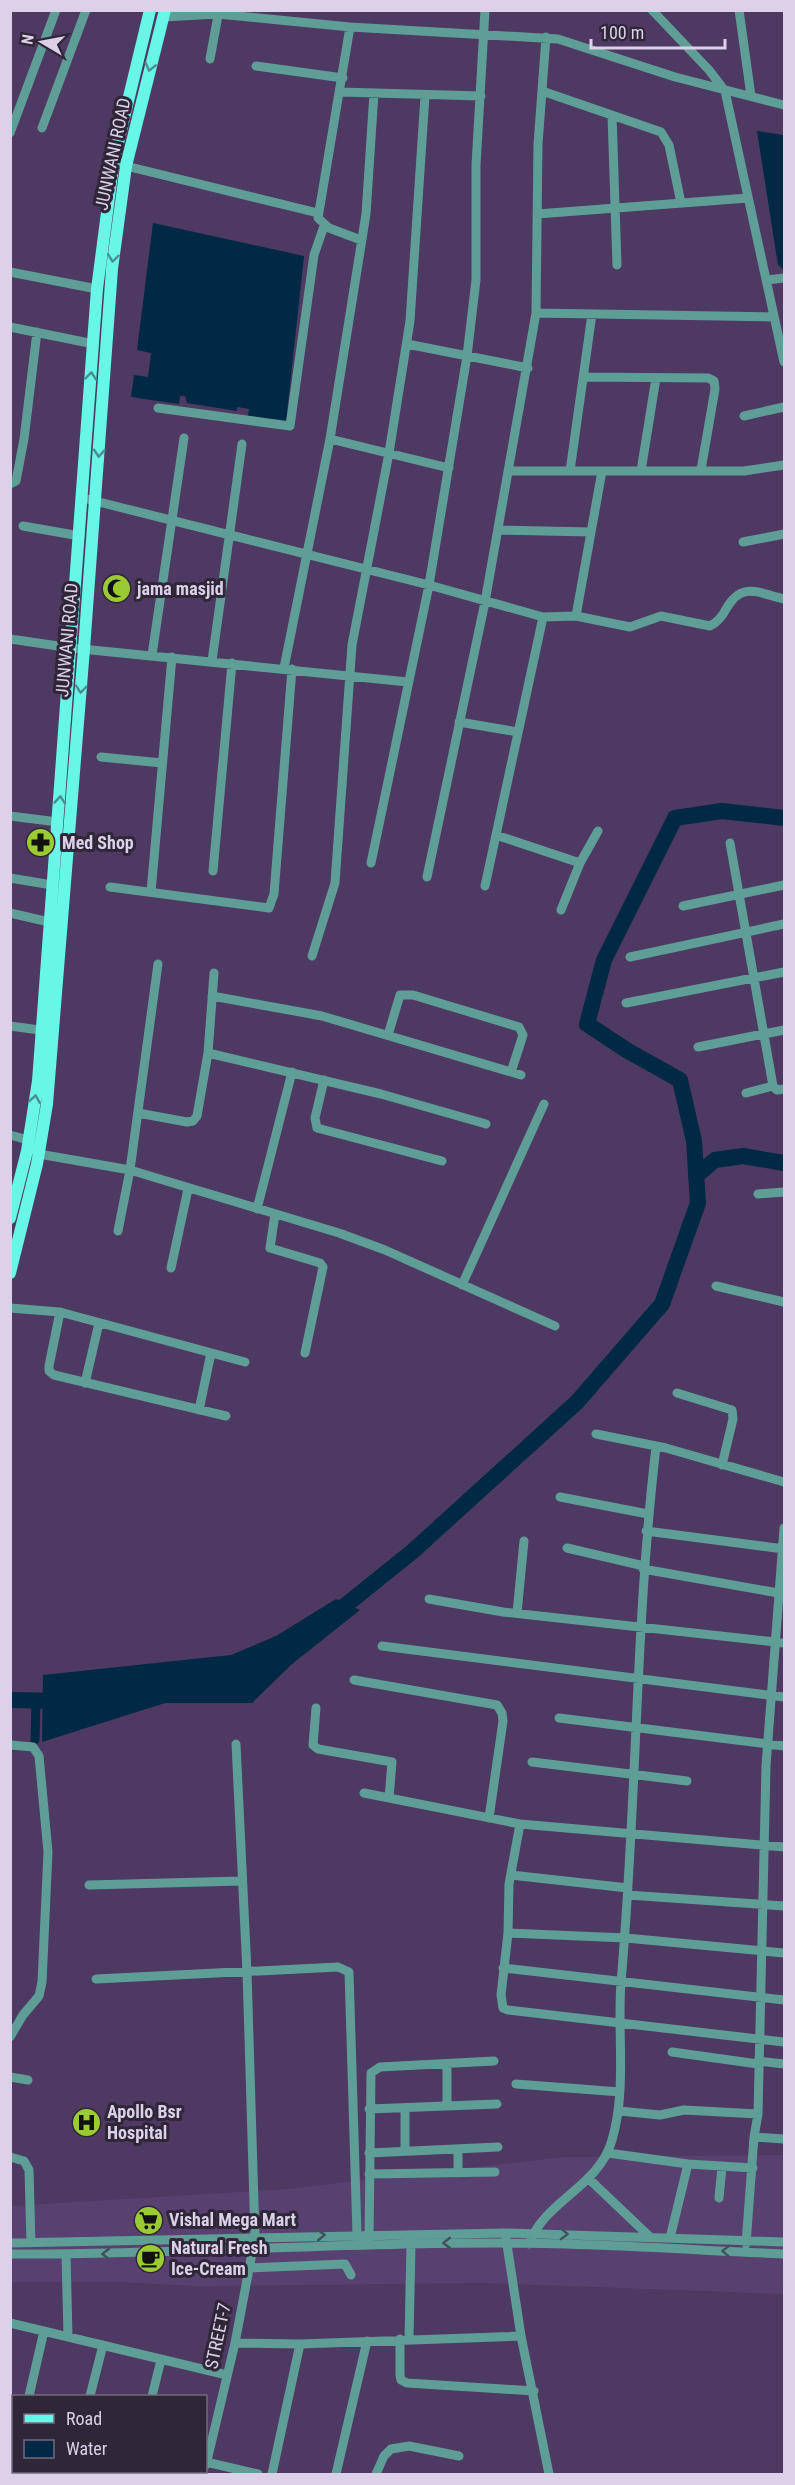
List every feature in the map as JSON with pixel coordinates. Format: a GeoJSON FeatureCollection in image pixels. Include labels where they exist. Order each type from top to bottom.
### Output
{"type":"FeatureCollection","features":[{"type":"Feature","properties":{"kind":"main road","name":"JUNWANI ROAD"},"geometry":{"type":"LineString","coordinates":[[10,1274],[39,1154],[78,648],[82,498],[97,289],[114,159],[150,10]]}},
{"type":"Feature","properties":{"kind":"main road","name":"JUNWANI ROAD"},"geometry":{"type":"LineString","coordinates":[[10,1218],[28,1140],[47,1032],[52,885],[96,500],[112,269],[126,166],[164,14]]}},
{"type":"Feature","properties":{"kind":"street"},"geometry":{"type":"LineString","coordinates":[[10,133],[56,10]]}},
{"type":"Feature","properties":{"kind":"street"},"geometry":{"type":"LineString","coordinates":[[42,128],[86,10]]}},
{"type":"Feature","properties":{"kind":"street"},"geometry":{"type":"LineString","coordinates":[[288,22],[291,10]]}},
{"type":"Feature","properties":{"kind":"street"},"geometry":{"type":"LineString","coordinates":[[371,863],[429,585],[467,356],[476,280],[476,165],[484,10]]}},
{"type":"Feature","properties":{"kind":"street"},"geometry":{"type":"LineString","coordinates":[[652,10],[709,70],[725,91],[784,363]]}},
{"type":"Feature","properties":{"kind":"street"},"geometry":{"type":"LineString","coordinates":[[739,10],[750,96]]}},
{"type":"Feature","properties":{"kind":"street"},"geometry":{"type":"LineString","coordinates":[[210,59],[218,12]]}},
{"type":"Feature","properties":{"kind":"street"},"geometry":{"type":"LineString","coordinates":[[164,14],[218,12],[288,22],[350,27],[546,37],[571,42],[725,91],[784,105]]}},
{"type":"Feature","properties":{"kind":"street"},"geometry":{"type":"LineString","coordinates":[[350,27],[318,213],[324,225],[361,240]]}},
{"type":"Feature","properties":{"kind":"street"},"geometry":{"type":"LineString","coordinates":[[427,877],[510,471],[536,312],[537,214],[546,37]]}},
{"type":"Feature","properties":{"kind":"street"},"geometry":{"type":"LineString","coordinates":[[256,66],[343,78]]}},
{"type":"Feature","properties":{"kind":"street"},"geometry":{"type":"LineString","coordinates":[[542,91],[656,129],[665,135],[681,203]]}},
{"type":"Feature","properties":{"kind":"street"},"geometry":{"type":"LineString","coordinates":[[340,92],[481,96]]}},
{"type":"Feature","properties":{"kind":"street"},"geometry":{"type":"LineString","coordinates":[[110,888],[269,908],[274,894],[288,669],[330,439],[368,197],[374,93]]}},
{"type":"Feature","properties":{"kind":"street"},"geometry":{"type":"LineString","coordinates":[[312,956],[335,883],[354,632],[389,453],[407,344],[425,96]]}},
{"type":"Feature","properties":{"kind":"street"},"geometry":{"type":"LineString","coordinates":[[612,116],[617,265]]}},
{"type":"Feature","properties":{"kind":"street"},"geometry":{"type":"LineString","coordinates":[[114,159],[126,166],[318,213]]}},
{"type":"Feature","properties":{"kind":"street"},"geometry":{"type":"LineString","coordinates":[[537,214],[748,198]]}},
{"type":"Feature","properties":{"kind":"street"},"geometry":{"type":"LineString","coordinates":[[158,408],[290,426],[314,255],[324,225]]}},
{"type":"Feature","properties":{"kind":"street"},"geometry":{"type":"LineString","coordinates":[[10,272],[97,289]]}},
{"type":"Feature","properties":{"kind":"street"},"geometry":{"type":"LineString","coordinates":[[767,280],[784,278]]}},
{"type":"Feature","properties":{"kind":"street"},"geometry":{"type":"LineString","coordinates":[[536,312],[774,317]]}},
{"type":"Feature","properties":{"kind":"street"},"geometry":{"type":"LineString","coordinates":[[570,471],[585,377],[592,314]]}},
{"type":"Feature","properties":{"kind":"street"},"geometry":{"type":"LineString","coordinates":[[10,327],[94,344]]}},
{"type":"Feature","properties":{"kind":"street"},"geometry":{"type":"LineString","coordinates":[[10,484],[16,481],[22,451],[37,332]]}},
{"type":"Feature","properties":{"kind":"street"},"geometry":{"type":"LineString","coordinates":[[407,344],[528,368]]}},
{"type":"Feature","properties":{"kind":"street"},"geometry":{"type":"LineString","coordinates":[[585,377],[708,378],[714,381],[715,389],[701,470]]}},
{"type":"Feature","properties":{"kind":"street"},"geometry":{"type":"LineString","coordinates":[[641,471],[656,378]]}},
{"type":"Feature","properties":{"kind":"street"},"geometry":{"type":"LineString","coordinates":[[744,416],[784,407]]}},
{"type":"Feature","properties":{"kind":"street"},"geometry":{"type":"LineString","coordinates":[[152,655],[184,438]]}},
{"type":"Feature","properties":{"kind":"street"},"geometry":{"type":"LineString","coordinates":[[330,439],[449,468]]}},
{"type":"Feature","properties":{"kind":"street"},"geometry":{"type":"LineString","coordinates":[[212,661],[242,444]]}},
{"type":"Feature","properties":{"kind":"street"},"geometry":{"type":"LineString","coordinates":[[510,471],[744,471],[784,465]]}},
{"type":"Feature","properties":{"kind":"street"},"geometry":{"type":"LineString","coordinates":[[576,616],[602,471]]}},
{"type":"Feature","properties":{"kind":"street"},"geometry":{"type":"LineString","coordinates":[[82,498],[429,585],[543,617],[576,616],[630,627],[661,616],[710,626],[722,617],[737,593],[744,590],[784,599]]}},
{"type":"Feature","properties":{"kind":"street"},"geometry":{"type":"LineString","coordinates":[[23,526],[80,536]]}},
{"type":"Feature","properties":{"kind":"street"},"geometry":{"type":"LineString","coordinates":[[498,530],[591,532]]}},
{"type":"Feature","properties":{"kind":"street"},"geometry":{"type":"LineString","coordinates":[[743,542],[784,534]]}},
{"type":"Feature","properties":{"kind":"street"},"geometry":{"type":"LineString","coordinates":[[485,886],[543,617]]}},
{"type":"Feature","properties":{"kind":"street"},"geometry":{"type":"LineString","coordinates":[[10,639],[408,682]]}},
{"type":"Feature","properties":{"kind":"street"},"geometry":{"type":"LineString","coordinates":[[151,892],[172,657]]}},
{"type":"Feature","properties":{"kind":"street"},"geometry":{"type":"LineString","coordinates":[[213,871],[232,663]]}},
{"type":"Feature","properties":{"kind":"street"},"geometry":{"type":"LineString","coordinates":[[459,722],[518,732]]}},
{"type":"Feature","properties":{"kind":"street"},"geometry":{"type":"LineString","coordinates":[[101,757],[162,763]]}},
{"type":"Feature","properties":{"kind":"street"},"geometry":{"type":"LineString","coordinates":[[10,816],[58,822]]}},
{"type":"Feature","properties":{"kind":"street"},"geometry":{"type":"LineString","coordinates":[[561,910],[580,863],[598,831]]}},
{"type":"Feature","properties":{"kind":"street"},"geometry":{"type":"LineString","coordinates":[[496,835],[580,863]]}},
{"type":"Feature","properties":{"kind":"street"},"geometry":{"type":"LineString","coordinates":[[730,843],[773,1086],[777,1090],[784,1089]]}},
{"type":"Feature","properties":{"kind":"street"},"geometry":{"type":"LineString","coordinates":[[10,878],[52,885]]}},
{"type":"Feature","properties":{"kind":"street"},"geometry":{"type":"LineString","coordinates":[[683,906],[784,885]]}},
{"type":"Feature","properties":{"kind":"street"},"geometry":{"type":"LineString","coordinates":[[10,913],[49,922]]}},
{"type":"Feature","properties":{"kind":"street"},"geometry":{"type":"LineString","coordinates":[[630,957],[784,924]]}},
{"type":"Feature","properties":{"kind":"street"},"geometry":{"type":"LineString","coordinates":[[118,1231],[130,1170],[158,964]]}},
{"type":"Feature","properties":{"kind":"street"},"geometry":{"type":"LineString","coordinates":[[626,1003],[784,972]]}},
{"type":"Feature","properties":{"kind":"street"},"geometry":{"type":"LineString","coordinates":[[138,1113],[187,1122],[193,1121],[199,1107],[208,1053],[214,973]]}},
{"type":"Feature","properties":{"kind":"street"},"geometry":{"type":"LineString","coordinates":[[212,996],[293,1009],[516,1073],[523,1035],[519,1028],[413,995],[400,994],[388,1035]]}},
{"type":"Feature","properties":{"kind":"street"},"geometry":{"type":"LineString","coordinates":[[10,1026],[47,1032]]}},
{"type":"Feature","properties":{"kind":"street"},"geometry":{"type":"LineString","coordinates":[[698,1047],[784,1030]]}},
{"type":"Feature","properties":{"kind":"street"},"geometry":{"type":"LineString","coordinates":[[208,1053],[409,1101],[486,1124]]}},
{"type":"Feature","properties":{"kind":"street"},"geometry":{"type":"LineString","coordinates":[[257,1209],[292,1072]]}},
{"type":"Feature","properties":{"kind":"street"},"geometry":{"type":"LineString","coordinates":[[324,1080],[315,1118],[316,1128],[442,1161]]}},
{"type":"Feature","properties":{"kind":"street"},"geometry":{"type":"LineString","coordinates":[[746,1093],[773,1086]]}},
{"type":"Feature","properties":{"kind":"street"},"geometry":{"type":"LineString","coordinates":[[462,1285],[544,1104]]}},
{"type":"Feature","properties":{"kind":"street"},"geometry":{"type":"LineString","coordinates":[[10,1135],[28,1140],[39,1154],[130,1170],[367,1243],[555,1326]]}},
{"type":"Feature","properties":{"kind":"street"},"geometry":{"type":"LineString","coordinates":[[171,1268],[188,1189]]}},
{"type":"Feature","properties":{"kind":"street"},"geometry":{"type":"LineString","coordinates":[[758,1194],[784,1192]]}},
{"type":"Feature","properties":{"kind":"street"},"geometry":{"type":"LineString","coordinates":[[275,1214],[270,1248],[320,1263],[323,1267],[305,1353]]}},
{"type":"Feature","properties":{"kind":"street"},"geometry":{"type":"LineString","coordinates":[[716,1287],[784,1302]]}},
{"type":"Feature","properties":{"kind":"street"},"geometry":{"type":"LineString","coordinates":[[10,1308],[60,1312],[245,1362]]}},
{"type":"Feature","properties":{"kind":"street"},"geometry":{"type":"LineString","coordinates":[[60,1312],[49,1371],[54,1375],[226,1416]]}},
{"type":"Feature","properties":{"kind":"street"},"geometry":{"type":"LineString","coordinates":[[85,1383],[99,1323]]}},
{"type":"Feature","properties":{"kind":"street"},"geometry":{"type":"LineString","coordinates":[[199,1410],[211,1353]]}},
{"type":"Feature","properties":{"kind":"street"},"geometry":{"type":"LineString","coordinates":[[677,1393],[732,1410],[733,1419],[722,1465]]}},
{"type":"Feature","properties":{"kind":"street"},"geometry":{"type":"LineString","coordinates":[[596,1434],[656,1447],[784,1482]]}},
{"type":"Feature","properties":{"kind":"street"},"geometry":{"type":"LineString","coordinates":[[529,2244],[541,2220],[589,2179],[608,2153],[619,2111],[619,2023],[626,1938],[643,1568],[656,1447]]}},
{"type":"Feature","properties":{"kind":"street"},"geometry":{"type":"LineString","coordinates":[[560,1497],[648,1514]]}},
{"type":"Feature","properties":{"kind":"street"},"geometry":{"type":"LineString","coordinates":[[746,2252],[754,2137],[758,2114],[766,1766],[780,1643],[784,1528]]}},
{"type":"Feature","properties":{"kind":"street"},"geometry":{"type":"LineString","coordinates":[[646,1531],[784,1549]]}},
{"type":"Feature","properties":{"kind":"street"},"geometry":{"type":"LineString","coordinates":[[517,1612],[524,1541]]}},
{"type":"Feature","properties":{"kind":"street"},"geometry":{"type":"LineString","coordinates":[[567,1548],[643,1568],[782,1593]]}},
{"type":"Feature","properties":{"kind":"street"},"geometry":{"type":"LineString","coordinates":[[429,1599],[517,1612],[780,1643]]}},
{"type":"Feature","properties":{"kind":"street"},"geometry":{"type":"LineString","coordinates":[[382,1646],[784,1697]]}},
{"type":"Feature","properties":{"kind":"street"},"geometry":{"type":"LineString","coordinates":[[354,1680],[497,1705],[502,1713],[503,1721],[489,1818]]}},
{"type":"Feature","properties":{"kind":"street"},"geometry":{"type":"LineString","coordinates":[[316,1708],[313,1745],[318,1749],[392,1762],[389,1798]]}},
{"type":"Feature","properties":{"kind":"street"},"geometry":{"type":"LineString","coordinates":[[559,1719],[784,1746]]}},
{"type":"Feature","properties":{"kind":"street"},"geometry":{"type":"LineString","coordinates":[[236,1744],[247,1972],[255,2237]]}},
{"type":"Feature","properties":{"kind":"street"},"geometry":{"type":"LineString","coordinates":[[10,1745],[33,1747],[39,1756],[48,1852],[41,1990],[10,2037]]}},
{"type":"Feature","properties":{"kind":"street"},"geometry":{"type":"LineString","coordinates":[[532,1762],[687,1781]]}},
{"type":"Feature","properties":{"kind":"street"},"geometry":{"type":"LineString","coordinates":[[364,1793],[520,1824],[784,1847]]}},
{"type":"Feature","properties":{"kind":"street"},"geometry":{"type":"LineString","coordinates":[[520,1824],[511,1875],[508,1933],[503,1968],[501,2002],[508,2010],[784,2042]]}},
{"type":"Feature","properties":{"kind":"street"},"geometry":{"type":"LineString","coordinates":[[511,1875],[628,1891],[784,1906]]}},
{"type":"Feature","properties":{"kind":"street"},"geometry":{"type":"LineString","coordinates":[[89,1885],[241,1881]]}},
{"type":"Feature","properties":{"kind":"street"},"geometry":{"type":"LineString","coordinates":[[508,1933],[626,1938],[784,1953]]}},
{"type":"Feature","properties":{"kind":"street"},"geometry":{"type":"LineString","coordinates":[[96,1979],[338,1967],[349,1972],[357,2234]]}},
{"type":"Feature","properties":{"kind":"street"},"geometry":{"type":"LineString","coordinates":[[503,1968],[784,2000]]}},
{"type":"Feature","properties":{"kind":"street"},"geometry":{"type":"LineString","coordinates":[[672,2052],[784,2064]]}},
{"type":"Feature","properties":{"kind":"street"},"geometry":{"type":"LineString","coordinates":[[369,2244],[369,2079],[374,2070],[494,2061]]}},
{"type":"Feature","properties":{"kind":"street"},"geometry":{"type":"LineString","coordinates":[[447,2065],[447,2106]]}},
{"type":"Feature","properties":{"kind":"street"},"geometry":{"type":"LineString","coordinates":[[10,2077],[28,2080]]}},
{"type":"Feature","properties":{"kind":"street"},"geometry":{"type":"LineString","coordinates":[[516,2084],[620,2092]]}},
{"type":"Feature","properties":{"kind":"street"},"geometry":{"type":"LineString","coordinates":[[369,2109],[497,2104]]}},
{"type":"Feature","properties":{"kind":"street"},"geometry":{"type":"LineString","coordinates":[[405,2108],[405,2151]]}},
{"type":"Feature","properties":{"kind":"street"},"geometry":{"type":"LineString","coordinates":[[619,2111],[666,2115],[691,2110],[758,2114]]}},
{"type":"Feature","properties":{"kind":"street"},"geometry":{"type":"LineString","coordinates":[[754,2137],[784,2139]]}},
{"type":"Feature","properties":{"kind":"street"},"geometry":{"type":"LineString","coordinates":[[369,2153],[498,2147]]}},
{"type":"Feature","properties":{"kind":"street"},"geometry":{"type":"LineString","coordinates":[[458,2149],[458,2173]]}},
{"type":"Feature","properties":{"kind":"street"},"geometry":{"type":"LineString","coordinates":[[608,2153],[688,2164],[753,2168]]}},
{"type":"Feature","properties":{"kind":"street"},"geometry":{"type":"LineString","coordinates":[[10,2157],[24,2161],[29,2170],[31,2243]]}},
{"type":"Feature","properties":{"kind":"street"},"geometry":{"type":"LineString","coordinates":[[670,2238],[688,2164]]}},
{"type":"Feature","properties":{"kind":"street"},"geometry":{"type":"LineString","coordinates":[[719,2198],[722,2167]]}},
{"type":"Feature","properties":{"kind":"street"},"geometry":{"type":"LineString","coordinates":[[369,2174],[495,2172]]}},
{"type":"Feature","properties":{"kind":"street"},"geometry":{"type":"LineString","coordinates":[[589,2179],[650,2237]]}},
{"type":"Feature","properties":{"kind":"street"},"geometry":{"type":"LineString","coordinates":[[10,2254],[411,2244],[506,2238],[533,2233],[784,2242]]}},
{"type":"Feature","properties":{"kind":"street"},"geometry":{"type":"LineString","coordinates":[[10,2243],[369,2234],[506,2238],[529,2244],[784,2254]]}},
{"type":"Feature","properties":{"kind":"street"},"geometry":{"type":"LineString","coordinates":[[506,2238],[521,2336],[534,2391],[549,2475]]}},
{"type":"Feature","properties":{"kind":"street"},"geometry":{"type":"LineString","coordinates":[[411,2244],[401,2380],[407,2383],[534,2391]]}},
{"type":"Feature","properties":{"kind":"street","name":"STREET-7"},"geometry":{"type":"LineString","coordinates":[[207,2460],[235,2343],[253,2248]]}},
{"type":"Feature","properties":{"kind":"street"},"geometry":{"type":"LineString","coordinates":[[66,2254],[68,2336]]}},
{"type":"Feature","properties":{"kind":"street"},"geometry":{"type":"LineString","coordinates":[[249,2268],[345,2264],[351,2276]]}},
{"type":"Feature","properties":{"kind":"street"},"geometry":{"type":"LineString","coordinates":[[10,2323],[227,2375]]}},
{"type":"Feature","properties":{"kind":"street"},"geometry":{"type":"LineString","coordinates":[[29,2395],[44,2331]]}},
{"type":"Feature","properties":{"kind":"street"},"geometry":{"type":"LineString","coordinates":[[235,2343],[300,2344],[521,2336]]}},
{"type":"Feature","properties":{"kind":"street"},"geometry":{"type":"LineString","coordinates":[[336,2475],[367,2342]]}},
{"type":"Feature","properties":{"kind":"street"},"geometry":{"type":"LineString","coordinates":[[272,2475],[300,2344]]}},
{"type":"Feature","properties":{"kind":"street"},"geometry":{"type":"LineString","coordinates":[[90,2395],[103,2345]]}},
{"type":"Feature","properties":{"kind":"street"},"geometry":{"type":"LineString","coordinates":[[152,2395],[161,2360]]}},
{"type":"Feature","properties":{"kind":"street"},"geometry":{"type":"LineString","coordinates":[[376,2475],[384,2456],[391,2449],[410,2446],[459,2456]]}},
{"type":"Feature","properties":{"kind":"street"},"geometry":{"type":"LineString","coordinates":[[207,2464],[258,2475]]}},
{"type":"Feature","properties":{"kind":"shaded area"},"geometry":{"type":"Polygon","coordinates":[[[784,2155],[784,2294],[486,2283],[197,2286],[116,2282],[11,2282],[11,2206],[287,2189],[564,2157],[784,2155]]]}},
{"type":"Feature","properties":{"kind":"water"},"geometry":{"type":"Polygon","coordinates":[[[757,131],[784,135],[784,270],[778,265],[757,131]]]}},
{"type":"Feature","properties":{"kind":"water"},"geometry":{"type":"Polygon","coordinates":[[[153,223],[304,256],[286,422],[248,416],[249,409],[237,407],[237,411],[187,403],[185,396],[180,396],[179,404],[131,397],[134,375],[148,377],[151,353],[137,350],[153,223]]]}},
{"type":"Feature","properties":{"kind":"water"},"geometry":{"type":"Polygon","coordinates":[[[336,1599],[360,1610],[292,1664],[252,1703],[165,1703],[42,1742],[43,1675],[231,1655],[276,1636],[336,1599]]]}},
{"type":"Feature","properties":{"kind":"waterway"},"geometry":{"type":"LineString","coordinates":[[331,1617],[413,1551],[577,1402],[662,1304],[698,1203],[694,1141],[680,1080],[628,1051],[587,1024],[604,960],[675,818],[722,811],[784,818]]}},
{"type":"Feature","properties":{"kind":"waterway"},"geometry":{"type":"LineString","coordinates":[[696,1176],[715,1160],[743,1156],[784,1163]]}},
{"type":"Feature","properties":{"kind":"waterway"},"geometry":{"type":"LineString","coordinates":[[10,1700],[66,1701]]}},
{"type":"Feature","properties":{"kind":"waterway"},"geometry":{"type":"LineString","coordinates":[[35,1740],[36,1701]]}},
{"type":"Feature","properties":{"kind":"place","name":"jama masjid"},"geometry":{"type":"Point","coordinates":[116,589]}},
{"type":"Feature","properties":{"kind":"place","name":"Med Shop"},"geometry":{"type":"Point","coordinates":[41,843]}},
{"type":"Feature","properties":{"kind":"place","name":"Apollo Bsr Hospital"},"geometry":{"type":"Point","coordinates":[86,2122]}},
{"type":"Feature","properties":{"kind":"place","name":"Vishal Mega Mart"},"geometry":{"type":"Point","coordinates":[148,2220]}},
{"type":"Feature","properties":{"kind":"place","name":"Natural Fresh Ice-Cream"},"geometry":{"type":"Point","coordinates":[150,2258]}}]}
